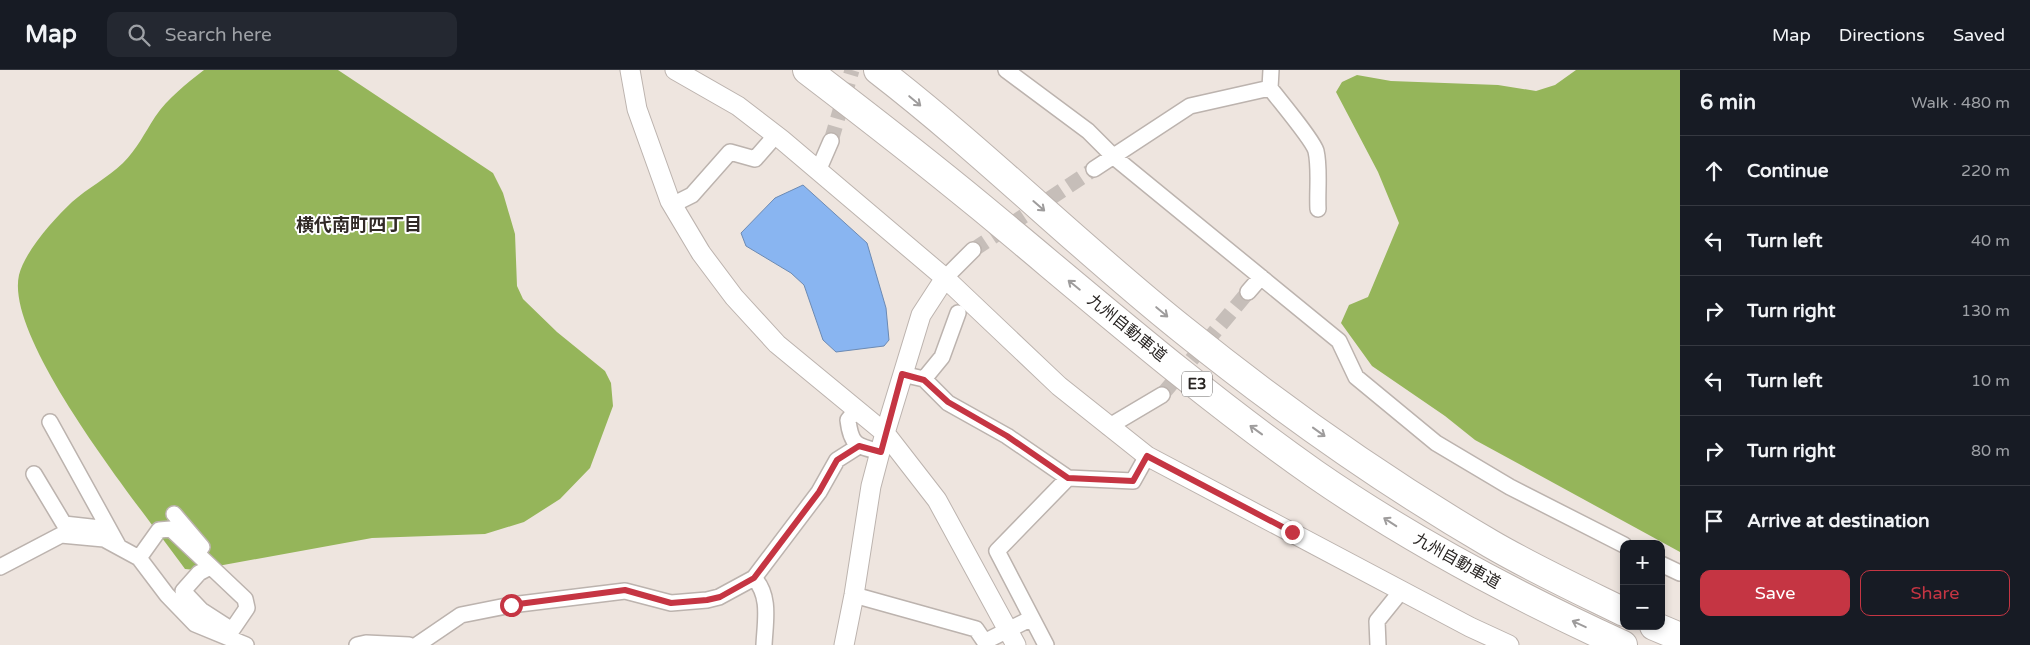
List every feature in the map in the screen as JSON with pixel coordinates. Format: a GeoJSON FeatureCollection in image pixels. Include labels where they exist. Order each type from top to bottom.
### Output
{"type":"FeatureCollection","features":[{"type":"Feature","properties":{"kind":"highway","name":"九州自動車道"},"geometry":{"type":"LineString","coordinates":[[807,70],[966,195],[1169,362],[1316,474],[1395,526],[1474,571],[1549,610],[1623,645]]}},
{"type":"Feature","properties":{"kind":"highway","name":"九州自動車道"},"geometry":{"type":"LineString","coordinates":[[878,70],[1181,329],[1353,457],[1493,545],[1620,610]]}},
{"type":"Feature","properties":{"kind":"highway"},"geometry":{"type":"LineString","coordinates":[[1353,457],[1581,580],[1620,597]]}},
{"type":"Feature","properties":{"kind":"highway"},"geometry":{"type":"LineString","coordinates":[[1665,615],[1680,621]]}},
{"type":"Feature","properties":{"kind":"highway"},"geometry":{"type":"LineString","coordinates":[[1663,630],[1680,637]]}},
{"type":"Feature","properties":{"kind":"street"},"geometry":{"type":"LineString","coordinates":[[630,70],[637,108],[672,205],[701,254],[734,297],[777,344],[886,433],[936,500],[1012,637]]}},
{"type":"Feature","properties":{"kind":"street"},"geometry":{"type":"LineString","coordinates":[[675,70],[738,106],[776,134],[945,278],[1059,386],[1147,456],[1470,627],[1509,645]]}},
{"type":"Feature","properties":{"kind":"street"},"geometry":{"type":"LineString","coordinates":[[1006,70],[1088,131],[1114,157],[1339,341],[1356,377],[1436,443],[1510,487],[1620,543]]}},
{"type":"Feature","properties":{"kind":"street"},"geometry":{"type":"LineString","coordinates":[[1271,70],[1270,88],[1302,131],[1313,142],[1316,152],[1318,209]]}},
{"type":"Feature","properties":{"kind":"street"},"geometry":{"type":"LineString","coordinates":[[1094,169],[1190,106],[1270,88]]}},
{"type":"Feature","properties":{"kind":"street"},"geometry":{"type":"LineString","coordinates":[[672,205],[692,196],[730,152],[755,159],[776,134]]}},
{"type":"Feature","properties":{"kind":"street"},"geometry":{"type":"LineString","coordinates":[[818,171],[831,141]]}},
{"type":"Feature","properties":{"kind":"street"},"geometry":{"type":"LineString","coordinates":[[844,645],[871,486],[902,374],[921,315],[945,278],[973,250]]}},
{"type":"Feature","properties":{"kind":"street"},"geometry":{"type":"LineString","coordinates":[[1248,292],[1261,277]]}},
{"type":"Feature","properties":{"kind":"street"},"geometry":{"type":"LineString","coordinates":[[924,380],[942,357],[958,313]]}},
{"type":"Feature","properties":{"kind":"street"},"geometry":{"type":"LineString","coordinates":[[902,374],[924,380],[948,402],[1007,436],[1068,478],[1133,481],[1147,456]]}},
{"type":"Feature","properties":{"kind":"street"},"geometry":{"type":"LineString","coordinates":[[1108,426],[1162,395]]}},
{"type":"Feature","properties":{"kind":"street"},"geometry":{"type":"LineString","coordinates":[[857,409],[848,420],[850,437],[859,446],[881,452]]}},
{"type":"Feature","properties":{"kind":"street"},"geometry":{"type":"LineString","coordinates":[[50,422],[119,547]]}},
{"type":"Feature","properties":{"kind":"street"},"geometry":{"type":"LineString","coordinates":[[417,645],[462,615],[486,610],[625,590],[671,603],[720,597],[754,578],[819,492],[837,460],[859,446]]}},
{"type":"Feature","properties":{"kind":"street"},"geometry":{"type":"LineString","coordinates":[[34,474],[64,524],[109,530]]}},
{"type":"Feature","properties":{"kind":"street"},"geometry":{"type":"LineString","coordinates":[[1046,645],[997,550],[1068,478]]}},
{"type":"Feature","properties":{"kind":"street"},"geometry":{"type":"LineString","coordinates":[[139,558],[160,530],[171,529],[207,564],[207,554],[174,514]]}},
{"type":"Feature","properties":{"kind":"street"},"geometry":{"type":"LineString","coordinates":[[0,568],[61,535],[104,539],[139,558],[167,595],[195,624],[246,645]]}},
{"type":"Feature","properties":{"kind":"street"},"geometry":{"type":"LineString","coordinates":[[1665,566],[1680,573]]}},
{"type":"Feature","properties":{"kind":"street"},"geometry":{"type":"LineString","coordinates":[[754,578],[762,587],[766,607],[764,645]]}},
{"type":"Feature","properties":{"kind":"street"},"geometry":{"type":"LineString","coordinates":[[1378,645],[1377,621],[1402,590]]}},
{"type":"Feature","properties":{"kind":"street"},"geometry":{"type":"LineString","coordinates":[[854,595],[976,629],[986,643],[1012,637],[1032,618]]}},
{"type":"Feature","properties":{"kind":"street"},"geometry":{"type":"LineString","coordinates":[[357,645],[366,643],[409,645]]}},
{"type":"Feature","properties":{"kind":"green space"},"geometry":{"type":"Polygon","coordinates":[[[204,70],[338,70],[493,173],[503,193],[515,234],[517,286],[523,299],[557,332],[605,371],[611,383],[613,406],[590,468],[560,499],[524,522],[485,534],[372,538],[196,570],[185,569],[111,468],[54,382],[33,341],[20,304],[19,275],[27,256],[57,217],[78,197],[128,158],[155,117],[171,97],[204,70]]]}},
{"type":"Feature","properties":{"kind":"green space"},"geometry":{"type":"Polygon","coordinates":[[[1576,70],[1680,70],[1680,552],[1665,544],[1665,540],[1658,540],[1475,440],[1445,416],[1372,366],[1341,323],[1349,305],[1368,297],[1399,223],[1378,172],[1336,92],[1342,82],[1357,75],[1391,81],[1498,85],[1536,91],[1555,85],[1576,70]]]}},
{"type":"Feature","properties":{"kind":"water"},"geometry":{"type":"Polygon","coordinates":[[[803,185],[867,243],[886,308],[889,340],[884,346],[836,352],[823,340],[804,285],[791,273],[746,246],[741,233],[775,198],[803,185]]]}},
{"type":"Feature","properties":{"kind":"tunnel"},"geometry":{"type":"LineString","coordinates":[[831,141],[852,70]]}},
{"type":"Feature","properties":{"kind":"tunnel"},"geometry":{"type":"LineString","coordinates":[[973,250],[1094,169]]}},
{"type":"Feature","properties":{"kind":"tunnel"},"geometry":{"type":"LineString","coordinates":[[1162,395],[1248,292]]}},
{"type":"Feature","properties":{"kind":"district","name":"横代南町四丁目"},"geometry":{"type":"Point","coordinates":[359,225]}},
{"type":"Feature","properties":{"kind":"route"},"geometry":{"type":"LineString","coordinates":[[511,605],[625,590],[671,603],[707,600],[720,597],[754,578],[819,492],[837,460],[859,446],[881,452],[902,374],[924,380],[948,402],[1007,436],[1068,478],[1133,481],[1147,456],[1292,532]]}}]}
